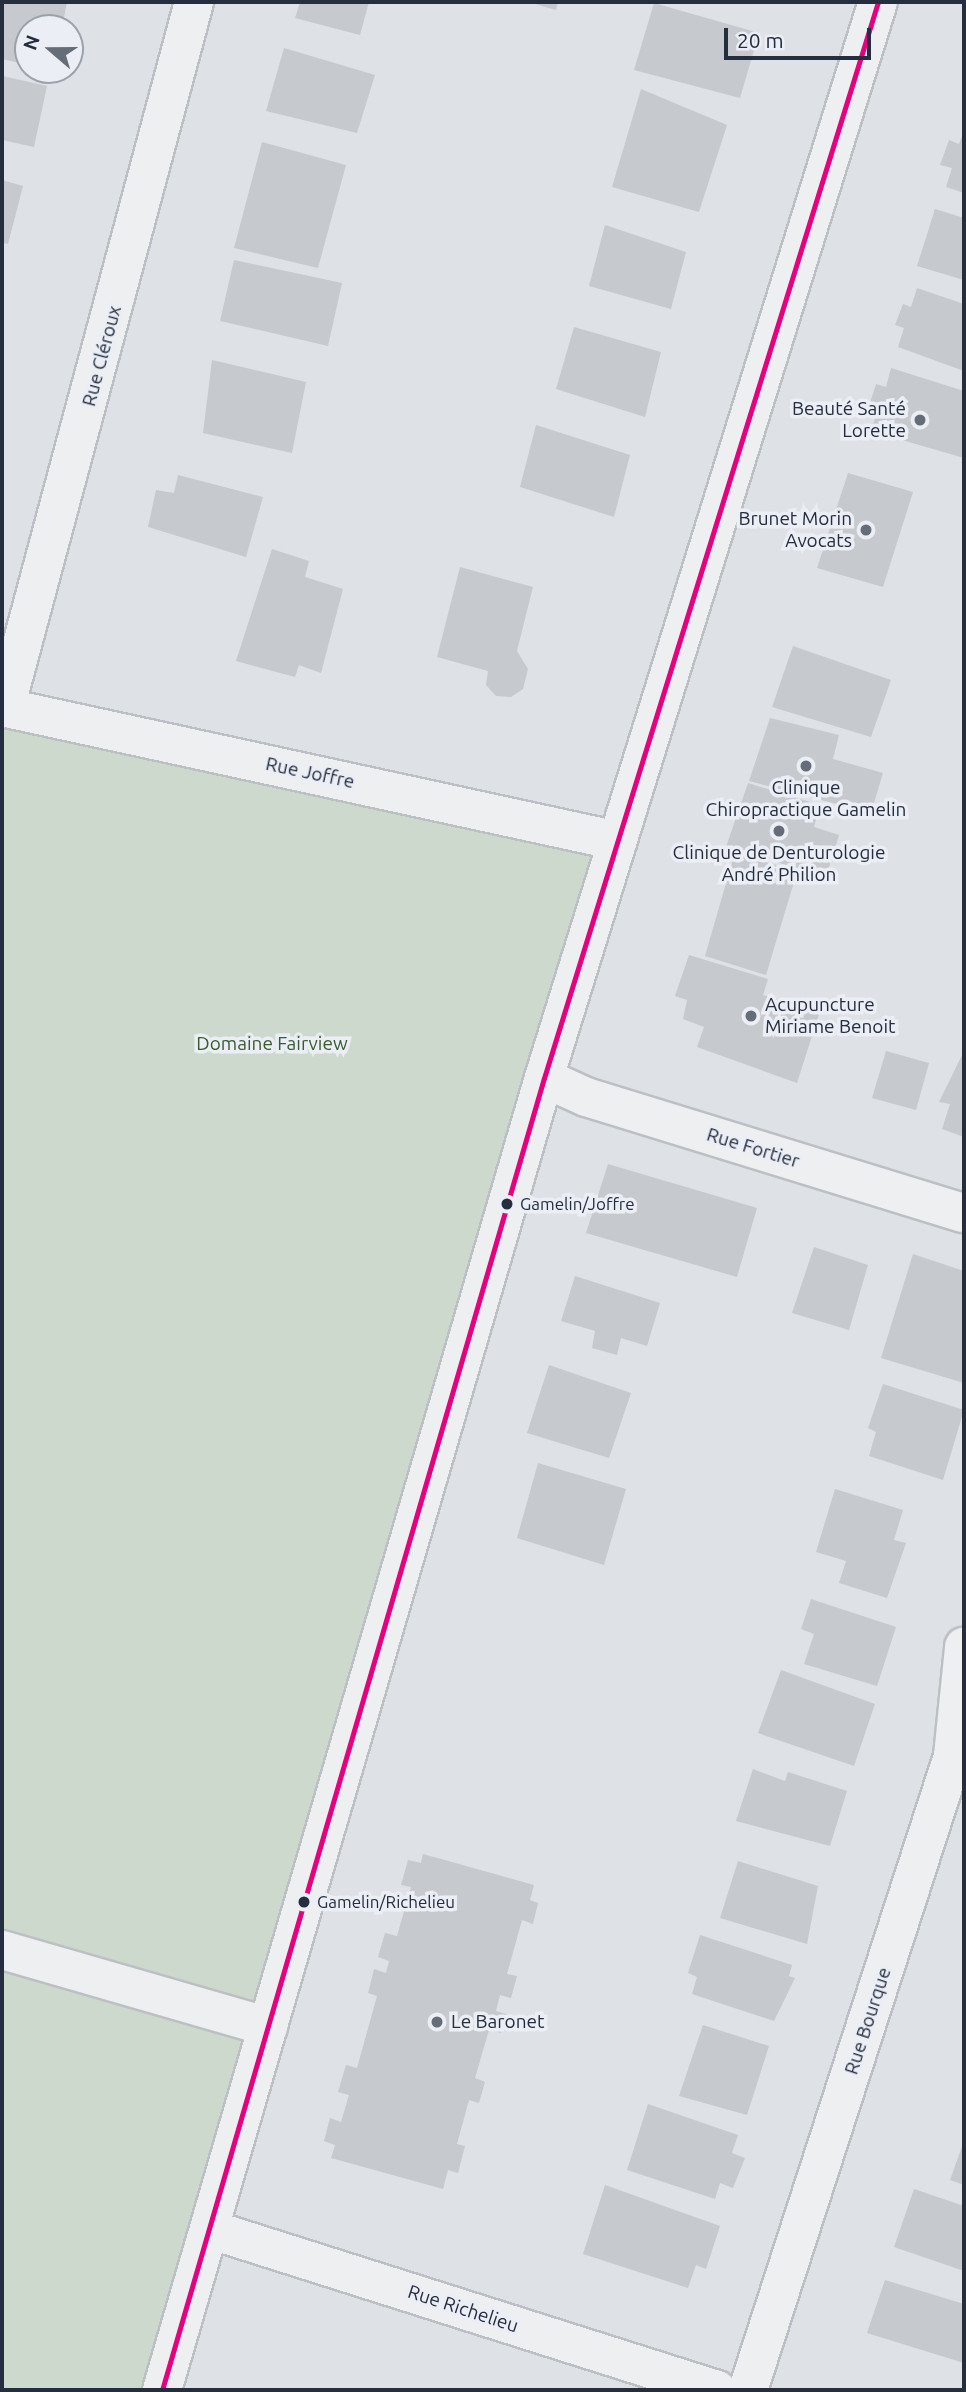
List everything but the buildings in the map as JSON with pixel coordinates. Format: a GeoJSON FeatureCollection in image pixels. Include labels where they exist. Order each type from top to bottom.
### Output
{"type":"FeatureCollection","features":[{"type":"Feature","properties":{"kind":"street","name":"Rue Cléroux"},"geometry":{"type":"LineString","coordinates":[[4,708],[194,2]]}},
{"type":"Feature","properties":{"kind":"street"},"geometry":{"type":"LineString","coordinates":[[162,2390],[544,1078],[878,2]]}},
{"type":"Feature","properties":{"kind":"street","name":"Rue Joffre"},"geometry":{"type":"LineString","coordinates":[[4,708],[618,841]]}},
{"type":"Feature","properties":{"kind":"street","name":"Rue Fortier"},"geometry":{"type":"LineString","coordinates":[[544,1078],[586,1097],[964,1213]]}},
{"type":"Feature","properties":{"kind":"street","name":"Rue Bourque"},"geometry":{"type":"LineString","coordinates":[[748,2390],[953,1756],[964,1647]]}},
{"type":"Feature","properties":{"kind":"street"},"geometry":{"type":"LineString","coordinates":[[2,1950],[268,2027]]}},
{"type":"Feature","properties":{"kind":"street","name":"Rue Richelieu"},"geometry":{"type":"LineString","coordinates":[[209,2229],[717,2390]]}},
{"type":"Feature","properties":{"kind":"green space","name":"Domaine Fairview"},"geometry":{"type":"Polygon","coordinates":[[[2,707],[618,841],[162,2390],[2,2390],[2,707]]]}},
{"type":"Feature","properties":{"kind":"transit line"},"geometry":{"type":"LineString","coordinates":[[162,2390],[544,1078],[878,2]]}},
{"type":"Feature","properties":{"kind":"place","name":"Beauté Santé Lorette"},"geometry":{"type":"Point","coordinates":[920,420]}},
{"type":"Feature","properties":{"kind":"place","name":"Brunet Morin Avocats"},"geometry":{"type":"Point","coordinates":[866,530]}},
{"type":"Feature","properties":{"kind":"place","name":"Clinique Chiropractique Gamelin"},"geometry":{"type":"Point","coordinates":[806,766]}},
{"type":"Feature","properties":{"kind":"place","name":"Clinique de Denturologie André Philion"},"geometry":{"type":"Point","coordinates":[779,831]}},
{"type":"Feature","properties":{"kind":"place","name":"Acupuncture Miriame Benoit"},"geometry":{"type":"Point","coordinates":[751,1016]}},
{"type":"Feature","properties":{"kind":"place","name":"Gamelin/Joffre"},"geometry":{"type":"Point","coordinates":[507,1204]}},
{"type":"Feature","properties":{"kind":"place","name":"Gamelin/Richelieu"},"geometry":{"type":"Point","coordinates":[304,1902]}},
{"type":"Feature","properties":{"kind":"place","name":"Le Baronet"},"geometry":{"type":"Point","coordinates":[437,2022]}}]}
